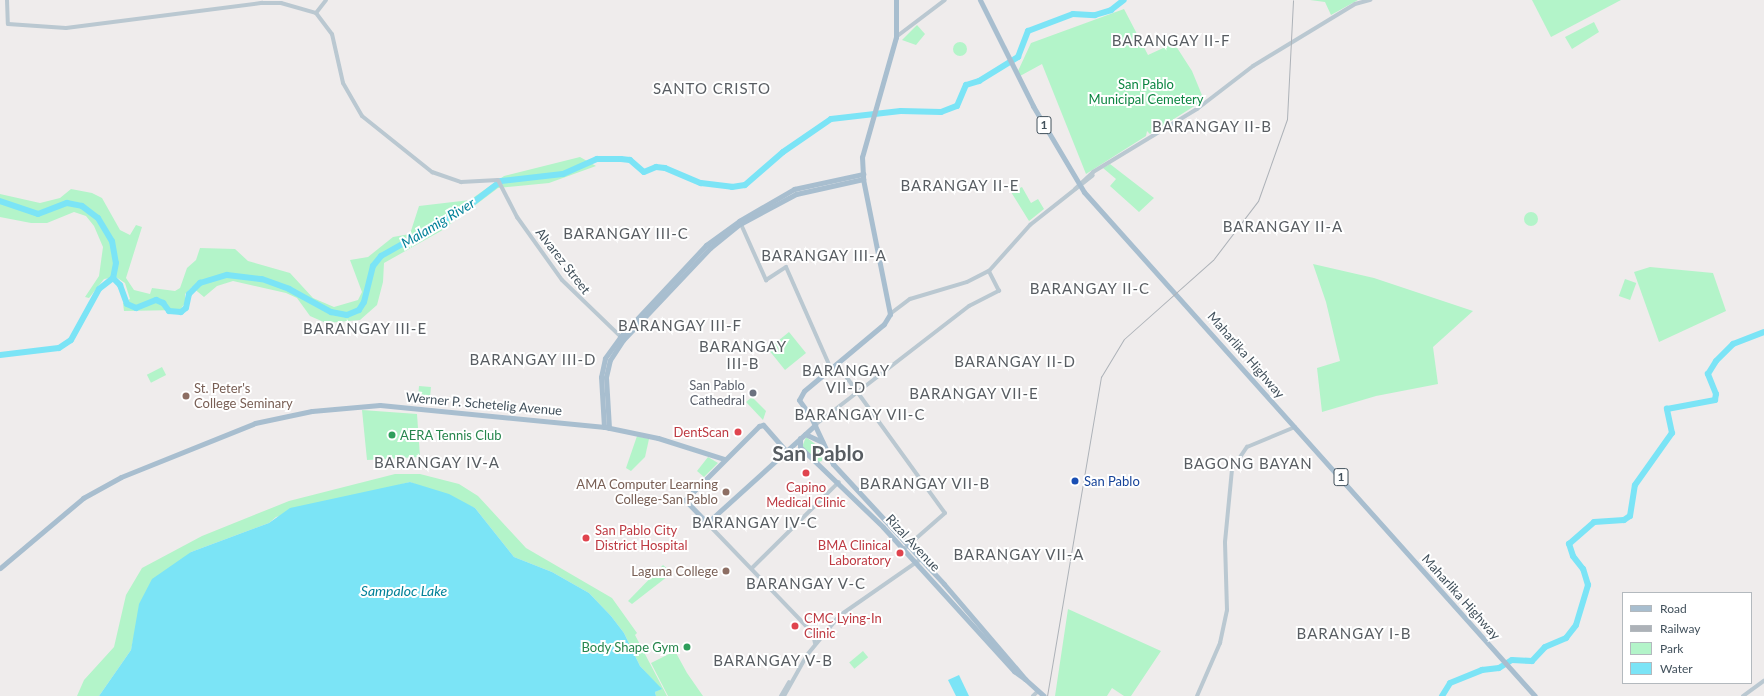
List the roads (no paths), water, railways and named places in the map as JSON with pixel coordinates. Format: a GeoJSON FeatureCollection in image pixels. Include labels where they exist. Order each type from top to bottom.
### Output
{"type":"FeatureCollection","features":[{"type":"Feature","properties":{"kind":"main road"},"geometry":{"type":"LineString","coordinates":[[831,369],[884,324],[890,314],[863,176],[864,143],[896,37],[896,0]]}},
{"type":"Feature","properties":{"kind":"main road","name":"Maharlika Highway"},"geometry":{"type":"LineString","coordinates":[[980,0],[1006,53],[1077,186],[1535,696]]}},
{"type":"Feature","properties":{"kind":"main road"},"geometry":{"type":"LineString","coordinates":[[607,427],[606,369],[622,338],[710,248],[740,222],[795,191],[827,182],[863,176]]}},
{"type":"Feature","properties":{"kind":"main road","name":"Rizal Avenue"},"geometry":{"type":"LineString","coordinates":[[831,369],[799,396],[815,425],[833,464],[983,633],[1025,679],[1044,696]]}},
{"type":"Feature","properties":{"kind":"main road","name":"Werner P. Schetelig Avenue"},"geometry":{"type":"LineString","coordinates":[[0,568],[94,491],[121,477],[240,430],[289,415],[380,405],[607,427],[658,438],[724,459]]}},
{"type":"Feature","properties":{"kind":"main road"},"geometry":{"type":"LineString","coordinates":[[786,451],[763,425],[724,459],[685,500],[707,523],[815,425]]}},
{"type":"Feature","properties":{"kind":"main road"},"geometry":{"type":"LineString","coordinates":[[805,434],[822,442]]}},
{"type":"Feature","properties":{"kind":"main road"},"geometry":{"type":"LineString","coordinates":[[800,438],[800,447]]}},
{"type":"Feature","properties":{"kind":"main road","name":"Rizal Avenue"},"geometry":{"type":"LineString","coordinates":[[795,443],[839,482],[906,547]]}},
{"type":"Feature","properties":{"kind":"street"},"geometry":{"type":"LineString","coordinates":[[7,0],[8,24],[66,28],[262,3],[281,3],[316,13],[326,0]]}},
{"type":"Feature","properties":{"kind":"street"},"geometry":{"type":"LineString","coordinates":[[896,37],[945,0]]}},
{"type":"Feature","properties":{"kind":"street"},"geometry":{"type":"LineString","coordinates":[[890,314],[912,298],[967,282],[989,271],[1026,228],[1095,171],[1197,109],[1253,66],[1355,4],[1370,0]]}},
{"type":"Feature","properties":{"kind":"street","name":"Alvarez Street"},"geometry":{"type":"LineString","coordinates":[[316,13],[332,34],[343,83],[362,116],[432,172],[461,182],[494,179],[504,187],[517,217],[562,280],[622,338]]}},
{"type":"Feature","properties":{"kind":"street"},"geometry":{"type":"LineString","coordinates":[[740,222],[766,280],[786,266],[831,369]]}},
{"type":"Feature","properties":{"kind":"street"},"geometry":{"type":"LineString","coordinates":[[815,425],[856,392],[970,306],[999,291],[989,271]]}},
{"type":"Feature","properties":{"kind":"street"},"geometry":{"type":"LineString","coordinates":[[837,364],[945,513],[906,547]]}},
{"type":"Feature","properties":{"kind":"street"},"geometry":{"type":"LineString","coordinates":[[1197,696],[1224,630],[1228,598],[1226,560],[1229,480],[1234,465],[1246,447],[1295,427]]}},
{"type":"Feature","properties":{"kind":"street"},"geometry":{"type":"LineString","coordinates":[[752,568],[839,482]]}},
{"type":"Feature","properties":{"kind":"street"},"geometry":{"type":"LineString","coordinates":[[707,523],[813,632],[815,643]]}},
{"type":"Feature","properties":{"kind":"street"},"geometry":{"type":"LineString","coordinates":[[784,696],[790,681],[823,633],[850,608],[919,561]]}},
{"type":"Feature","properties":{"kind":"street"},"geometry":{"type":"LineString","coordinates":[[813,632],[823,633]]}},
{"type":"Feature","properties":{"kind":"street"},"geometry":{"type":"LineString","coordinates":[[781,696],[782,689],[790,681]]}},
{"type":"Feature","properties":{"kind":"street"},"geometry":{"type":"LineString","coordinates":[[1743,696],[1764,681]]}},
{"type":"Feature","properties":{"kind":"street"},"geometry":{"type":"LineString","coordinates":[[1033,696],[1038,691]]}},
{"type":"Feature","properties":{"kind":"water","name":"Sampaloc Lake"},"geometry":{"type":"Polygon","coordinates":[[[410,482],[449,494],[475,508],[514,557],[552,572],[589,593],[611,616],[624,633],[640,666],[662,689],[655,692],[656,696],[99,696],[131,650],[139,604],[152,579],[191,552],[269,523],[290,508],[410,482]]]}},
{"type":"Feature","properties":{"kind":"water"},"geometry":{"type":"Polygon","coordinates":[[[959,675],[969,696],[956,696],[948,680],[959,675]]]}},
{"type":"Feature","properties":{"kind":"waterway","name":"Malamig River"},"geometry":{"type":"LineString","coordinates":[[113,278],[120,285],[127,304],[136,308],[156,300],[163,303],[169,311],[181,312],[186,308],[189,294],[200,283],[227,275],[262,279],[289,289],[331,312],[347,315],[359,310],[364,302],[373,266],[381,256],[466,208],[501,181],[563,174],[597,159],[621,159],[630,160],[644,172],[656,167],[665,168],[701,183],[732,187],[745,185],[783,152],[831,119],[901,111],[941,112],[957,106],[966,85],[979,81],[1018,57],[1028,31],[1073,14],[1095,15],[1111,10],[1124,0]]}},
{"type":"Feature","properties":{"kind":"waterway","name":"Malamig River"},"geometry":{"type":"LineString","coordinates":[[0,201],[38,214],[67,203],[82,206],[98,218],[112,241],[116,263],[113,278]]}},
{"type":"Feature","properties":{"kind":"waterway"},"geometry":{"type":"LineString","coordinates":[[0,355],[59,348],[71,340],[99,289],[113,278]]}},
{"type":"Feature","properties":{"kind":"waterway"},"geometry":{"type":"LineString","coordinates":[[1442,696],[1450,683],[1482,670],[1499,668],[1512,660],[1532,661],[1545,647],[1566,638],[1576,625],[1588,585],[1583,569],[1573,556],[1569,544],[1594,522],[1624,520],[1630,516],[1635,485],[1672,433],[1667,409],[1715,400],[1716,394],[1708,374],[1716,361],[1733,344],[1764,332]]}},
{"type":"Feature","properties":{"kind":"railway"},"geometry":{"type":"LineString","coordinates":[[1047,696],[1101,377],[1124,339],[1213,260],[1258,201],[1287,119],[1293,0]]}},
{"type":"Feature","properties":{"kind":"place","name":"San Pablo Cathedral"},"geometry":{"type":"Point","coordinates":[753,393]}},
{"type":"Feature","properties":{"kind":"place","name":"St. Peter's College Seminary"},"geometry":{"type":"Point","coordinates":[186,396]}},
{"type":"Feature","properties":{"kind":"place","name":"DentScan"},"geometry":{"type":"Point","coordinates":[738,432]}},
{"type":"Feature","properties":{"kind":"place","name":"AERA Tennis Club"},"geometry":{"type":"Point","coordinates":[392,435]}},
{"type":"Feature","properties":{"kind":"place","name":"Capino Medical Clinic"},"geometry":{"type":"Point","coordinates":[806,473]}},
{"type":"Feature","properties":{"kind":"place","name":"San Pablo"},"geometry":{"type":"Point","coordinates":[1075,481]}},
{"type":"Feature","properties":{"kind":"place","name":"AMA Computer Learning College-San Pablo"},"geometry":{"type":"Point","coordinates":[726,492]}},
{"type":"Feature","properties":{"kind":"place","name":"San Pablo City District Hospital"},"geometry":{"type":"Point","coordinates":[586,538]}},
{"type":"Feature","properties":{"kind":"place","name":"BMA Clinical Laboratory"},"geometry":{"type":"Point","coordinates":[900,553]}},
{"type":"Feature","properties":{"kind":"place","name":"Laguna College"},"geometry":{"type":"Point","coordinates":[726,571]}},
{"type":"Feature","properties":{"kind":"place","name":"CMC Lying-In Clinic"},"geometry":{"type":"Point","coordinates":[795,626]}},
{"type":"Feature","properties":{"kind":"place","name":"Body Shape Gym"},"geometry":{"type":"Point","coordinates":[687,647]}},
{"type":"Feature","properties":{"kind":"district","name":"BARANGAY II-F"},"geometry":{"type":"Point","coordinates":[1171,41]}},
{"type":"Feature","properties":{"kind":"district","name":"SANTO CRISTO"},"geometry":{"type":"Point","coordinates":[712,89]}},
{"type":"Feature","properties":{"kind":"district","name":"BARANGAY II-B"},"geometry":{"type":"Point","coordinates":[1212,127]}},
{"type":"Feature","properties":{"kind":"district","name":"BARANGAY II-E"},"geometry":{"type":"Point","coordinates":[960,186]}},
{"type":"Feature","properties":{"kind":"district","name":"BARANGAY II-A"},"geometry":{"type":"Point","coordinates":[1283,227]}},
{"type":"Feature","properties":{"kind":"district","name":"BARANGAY III-C"},"geometry":{"type":"Point","coordinates":[626,234]}},
{"type":"Feature","properties":{"kind":"district","name":"BARANGAY III-A"},"geometry":{"type":"Point","coordinates":[824,256]}},
{"type":"Feature","properties":{"kind":"district","name":"BARANGAY II-C"},"geometry":{"type":"Point","coordinates":[1090,289]}},
{"type":"Feature","properties":{"kind":"district","name":"BARANGAY III-F"},"geometry":{"type":"Point","coordinates":[680,326]}},
{"type":"Feature","properties":{"kind":"district","name":"BARANGAY III-E"},"geometry":{"type":"Point","coordinates":[365,329]}},
{"type":"Feature","properties":{"kind":"district","name":"BARANGAY III-B"},"geometry":{"type":"Point","coordinates":[743,354]}},
{"type":"Feature","properties":{"kind":"district","name":"BARANGAY III-D"},"geometry":{"type":"Point","coordinates":[533,360]}},
{"type":"Feature","properties":{"kind":"district","name":"BARANGAY II-D"},"geometry":{"type":"Point","coordinates":[1015,362]}},
{"type":"Feature","properties":{"kind":"district","name":"BARANGAY VII-D"},"geometry":{"type":"Point","coordinates":[846,378]}},
{"type":"Feature","properties":{"kind":"district","name":"BARANGAY VII-E"},"geometry":{"type":"Point","coordinates":[974,394]}},
{"type":"Feature","properties":{"kind":"district","name":"BARANGAY VII-C"},"geometry":{"type":"Point","coordinates":[860,415]}},
{"type":"Feature","properties":{"kind":"district","name":"San Pablo"},"geometry":{"type":"Point","coordinates":[818,453]}},
{"type":"Feature","properties":{"kind":"district","name":"BARANGAY IV-A"},"geometry":{"type":"Point","coordinates":[437,463]}},
{"type":"Feature","properties":{"kind":"district","name":"BAGONG BAYAN"},"geometry":{"type":"Point","coordinates":[1248,464]}},
{"type":"Feature","properties":{"kind":"district","name":"BARANGAY VII-B"},"geometry":{"type":"Point","coordinates":[925,484]}},
{"type":"Feature","properties":{"kind":"district","name":"BARANGAY IV-C"},"geometry":{"type":"Point","coordinates":[755,523]}},
{"type":"Feature","properties":{"kind":"district","name":"BARANGAY VII-A"},"geometry":{"type":"Point","coordinates":[1019,555]}},
{"type":"Feature","properties":{"kind":"district","name":"BARANGAY V-C"},"geometry":{"type":"Point","coordinates":[806,584]}},
{"type":"Feature","properties":{"kind":"district","name":"BARANGAY I-B"},"geometry":{"type":"Point","coordinates":[1354,634]}},
{"type":"Feature","properties":{"kind":"district","name":"BARANGAY V-B"},"geometry":{"type":"Point","coordinates":[773,661]}},
{"type":"Feature","properties":{"kind":"park label","name":"San Pablo Municipal Cemetery"},"geometry":{"type":"Point","coordinates":[1146,92]}}]}
